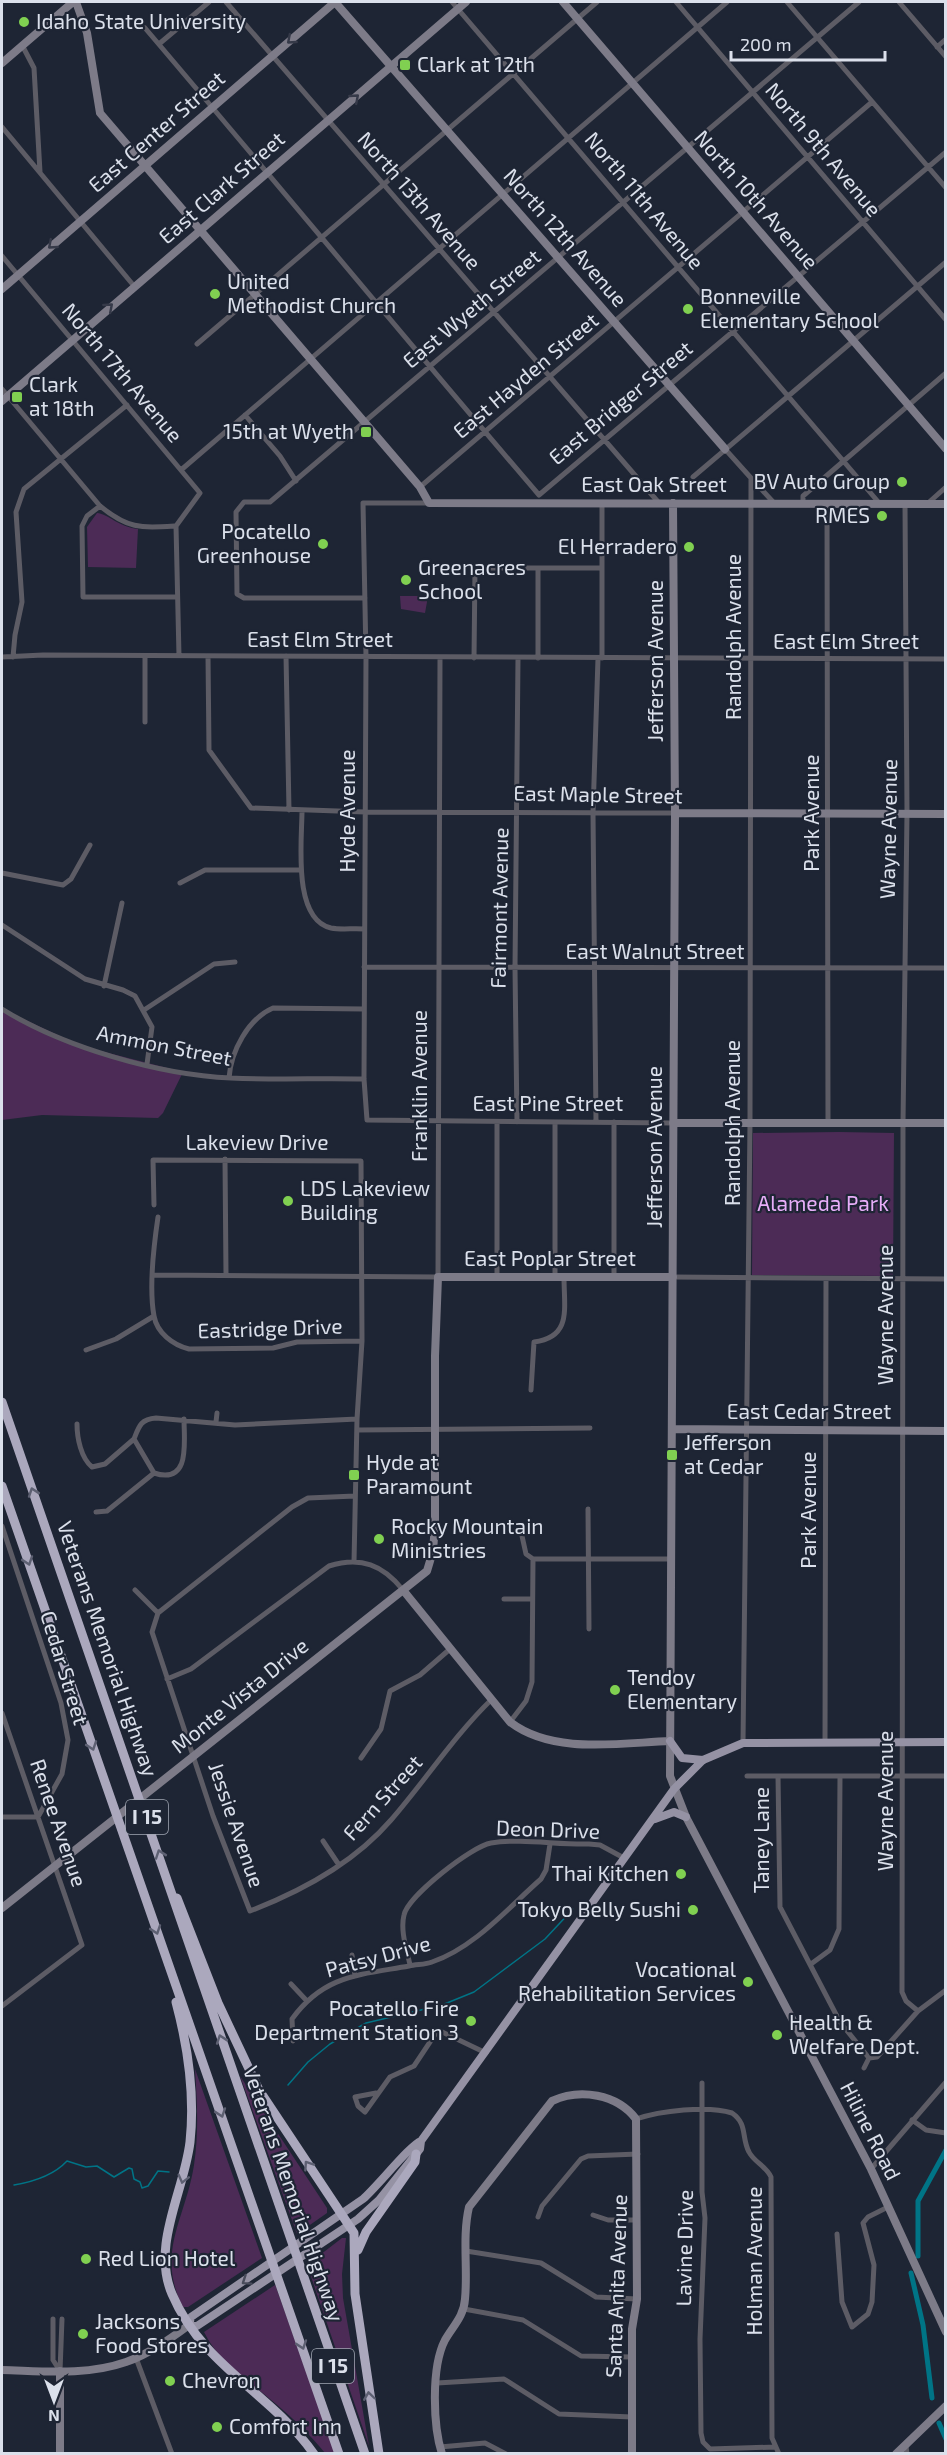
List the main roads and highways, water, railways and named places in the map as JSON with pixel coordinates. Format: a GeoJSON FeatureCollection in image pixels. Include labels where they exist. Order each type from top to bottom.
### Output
{"type":"FeatureCollection","features":[{"type":"Feature","properties":{"kind":"highway","name":"Veterans Memorial Highway"},"geometry":{"type":"LineString","coordinates":[[2,1401],[171,1888],[175,1908],[302,2278],[365,2454]]}},
{"type":"Feature","properties":{"kind":"highway","name":"Veterans Memorial Highway"},"geometry":{"type":"LineString","coordinates":[[2,1486],[339,2454]]}},
{"type":"Feature","properties":{"kind":"highway"},"geometry":{"type":"LineString","coordinates":[[171,1888],[180,1904],[218,2003],[255,2081],[354,2233],[355,2294],[379,2454]]}},
{"type":"Feature","properties":{"kind":"highway"},"geometry":{"type":"LineString","coordinates":[[165,1956],[185,2039],[191,2103],[190,2141],[185,2172],[166,2241],[165,2261],[172,2296],[189,2325],[222,2366],[295,2430],[314,2454]]}},
{"type":"Feature","properties":{"kind":"highway"},"geometry":{"type":"LineString","coordinates":[[354,2257],[366,2232],[415,2162],[416,2154]]}},
{"type":"Feature","properties":{"kind":"main road"},"geometry":{"type":"LineString","coordinates":[[670,1741],[682,1758],[703,1760]]}},
{"type":"Feature","properties":{"kind":"main road"},"geometry":{"type":"LineString","coordinates":[[421,2141],[411,2147],[380,2185],[191,2317],[189,2325],[197,2326],[210,2318],[349,2226],[379,2200],[416,2154],[421,2141],[624,1858],[655,1819],[674,1789],[703,1760],[743,1743],[945,1742]]}},
{"type":"Feature","properties":{"kind":"main road"},"geometry":{"type":"LineString","coordinates":[[655,1819],[674,1812],[686,1817]]}},
{"type":"Feature","properties":{"kind":"waterway"},"geometry":{"type":"LineString","coordinates":[[288,2085],[308,2062],[330,2044],[366,2023],[442,2005],[474,1992],[545,1939],[573,1909]]}},
{"type":"Feature","properties":{"kind":"waterway"},"geometry":{"type":"LineString","coordinates":[[918,2256],[918,2201],[946,2150]]}},
{"type":"Feature","properties":{"kind":"waterway"},"geometry":{"type":"LineString","coordinates":[[14,2185],[42,2177],[67,2161],[86,2167],[97,2166],[114,2177],[129,2168],[132,2169],[134,2179],[140,2182],[142,2188],[148,2186],[158,2171],[169,2172]]}},
{"type":"Feature","properties":{"kind":"waterway"},"geometry":{"type":"LineString","coordinates":[[911,2273],[923,2325],[932,2398]]}},
{"type":"Feature","properties":{"kind":"waterway"},"geometry":{"type":"LineString","coordinates":[[939,2423],[946,2439]]}},
{"type":"Feature","properties":{"kind":"place","name":"Idaho State University"},"geometry":{"type":"Point","coordinates":[24,22]}},
{"type":"Feature","properties":{"kind":"place","name":"Clark at 12th"},"geometry":{"type":"Point","coordinates":[405,65]}},
{"type":"Feature","properties":{"kind":"place","name":"United Methodist Church"},"geometry":{"type":"Point","coordinates":[215,294]}},
{"type":"Feature","properties":{"kind":"place","name":"Bonneville Elementary School"},"geometry":{"type":"Point","coordinates":[688,309]}},
{"type":"Feature","properties":{"kind":"place","name":"Clark at 18th"},"geometry":{"type":"Point","coordinates":[17,397]}},
{"type":"Feature","properties":{"kind":"place","name":"15th at Wyeth"},"geometry":{"type":"Point","coordinates":[366,432]}},
{"type":"Feature","properties":{"kind":"place","name":"BV Auto Group"},"geometry":{"type":"Point","coordinates":[902,482]}},
{"type":"Feature","properties":{"kind":"place","name":"RMES"},"geometry":{"type":"Point","coordinates":[882,516]}},
{"type":"Feature","properties":{"kind":"place","name":"Pocatello Greenhouse"},"geometry":{"type":"Point","coordinates":[323,544]}},
{"type":"Feature","properties":{"kind":"place","name":"El Herradero"},"geometry":{"type":"Point","coordinates":[689,547]}},
{"type":"Feature","properties":{"kind":"place","name":"Greenacres School"},"geometry":{"type":"Point","coordinates":[406,580]}},
{"type":"Feature","properties":{"kind":"place","name":"LDS Lakeview Building"},"geometry":{"type":"Point","coordinates":[288,1201]}},
{"type":"Feature","properties":{"kind":"place","name":"Jefferson at Cedar"},"geometry":{"type":"Point","coordinates":[672,1455]}},
{"type":"Feature","properties":{"kind":"place","name":"Hyde at Paramount"},"geometry":{"type":"Point","coordinates":[354,1475]}},
{"type":"Feature","properties":{"kind":"place","name":"Rocky Mountain Ministries"},"geometry":{"type":"Point","coordinates":[379,1539]}},
{"type":"Feature","properties":{"kind":"place","name":"Tendoy Elementary"},"geometry":{"type":"Point","coordinates":[615,1690]}},
{"type":"Feature","properties":{"kind":"place","name":"Thai Kitchen"},"geometry":{"type":"Point","coordinates":[681,1874]}},
{"type":"Feature","properties":{"kind":"place","name":"Tokyo Belly Sushi"},"geometry":{"type":"Point","coordinates":[693,1910]}},
{"type":"Feature","properties":{"kind":"place","name":"Vocational Rehabilitation Services"},"geometry":{"type":"Point","coordinates":[748,1982]}},
{"type":"Feature","properties":{"kind":"place","name":"Pocatello Fire Department Station 3"},"geometry":{"type":"Point","coordinates":[471,2021]}},
{"type":"Feature","properties":{"kind":"place","name":"Health & Welfare Dept."},"geometry":{"type":"Point","coordinates":[777,2035]}},
{"type":"Feature","properties":{"kind":"place","name":"Red Lion Hotel"},"geometry":{"type":"Point","coordinates":[86,2259]}},
{"type":"Feature","properties":{"kind":"place","name":"Jacksons Food Stores"},"geometry":{"type":"Point","coordinates":[83,2334]}},
{"type":"Feature","properties":{"kind":"place","name":"Chevron"},"geometry":{"type":"Point","coordinates":[170,2381]}},
{"type":"Feature","properties":{"kind":"place","name":"Comfort Inn"},"geometry":{"type":"Point","coordinates":[217,2427]}},
{"type":"Feature","properties":{"kind":"park label","name":"Alameda Park"},"geometry":{"type":"Point","coordinates":[823,1204]}}]}
